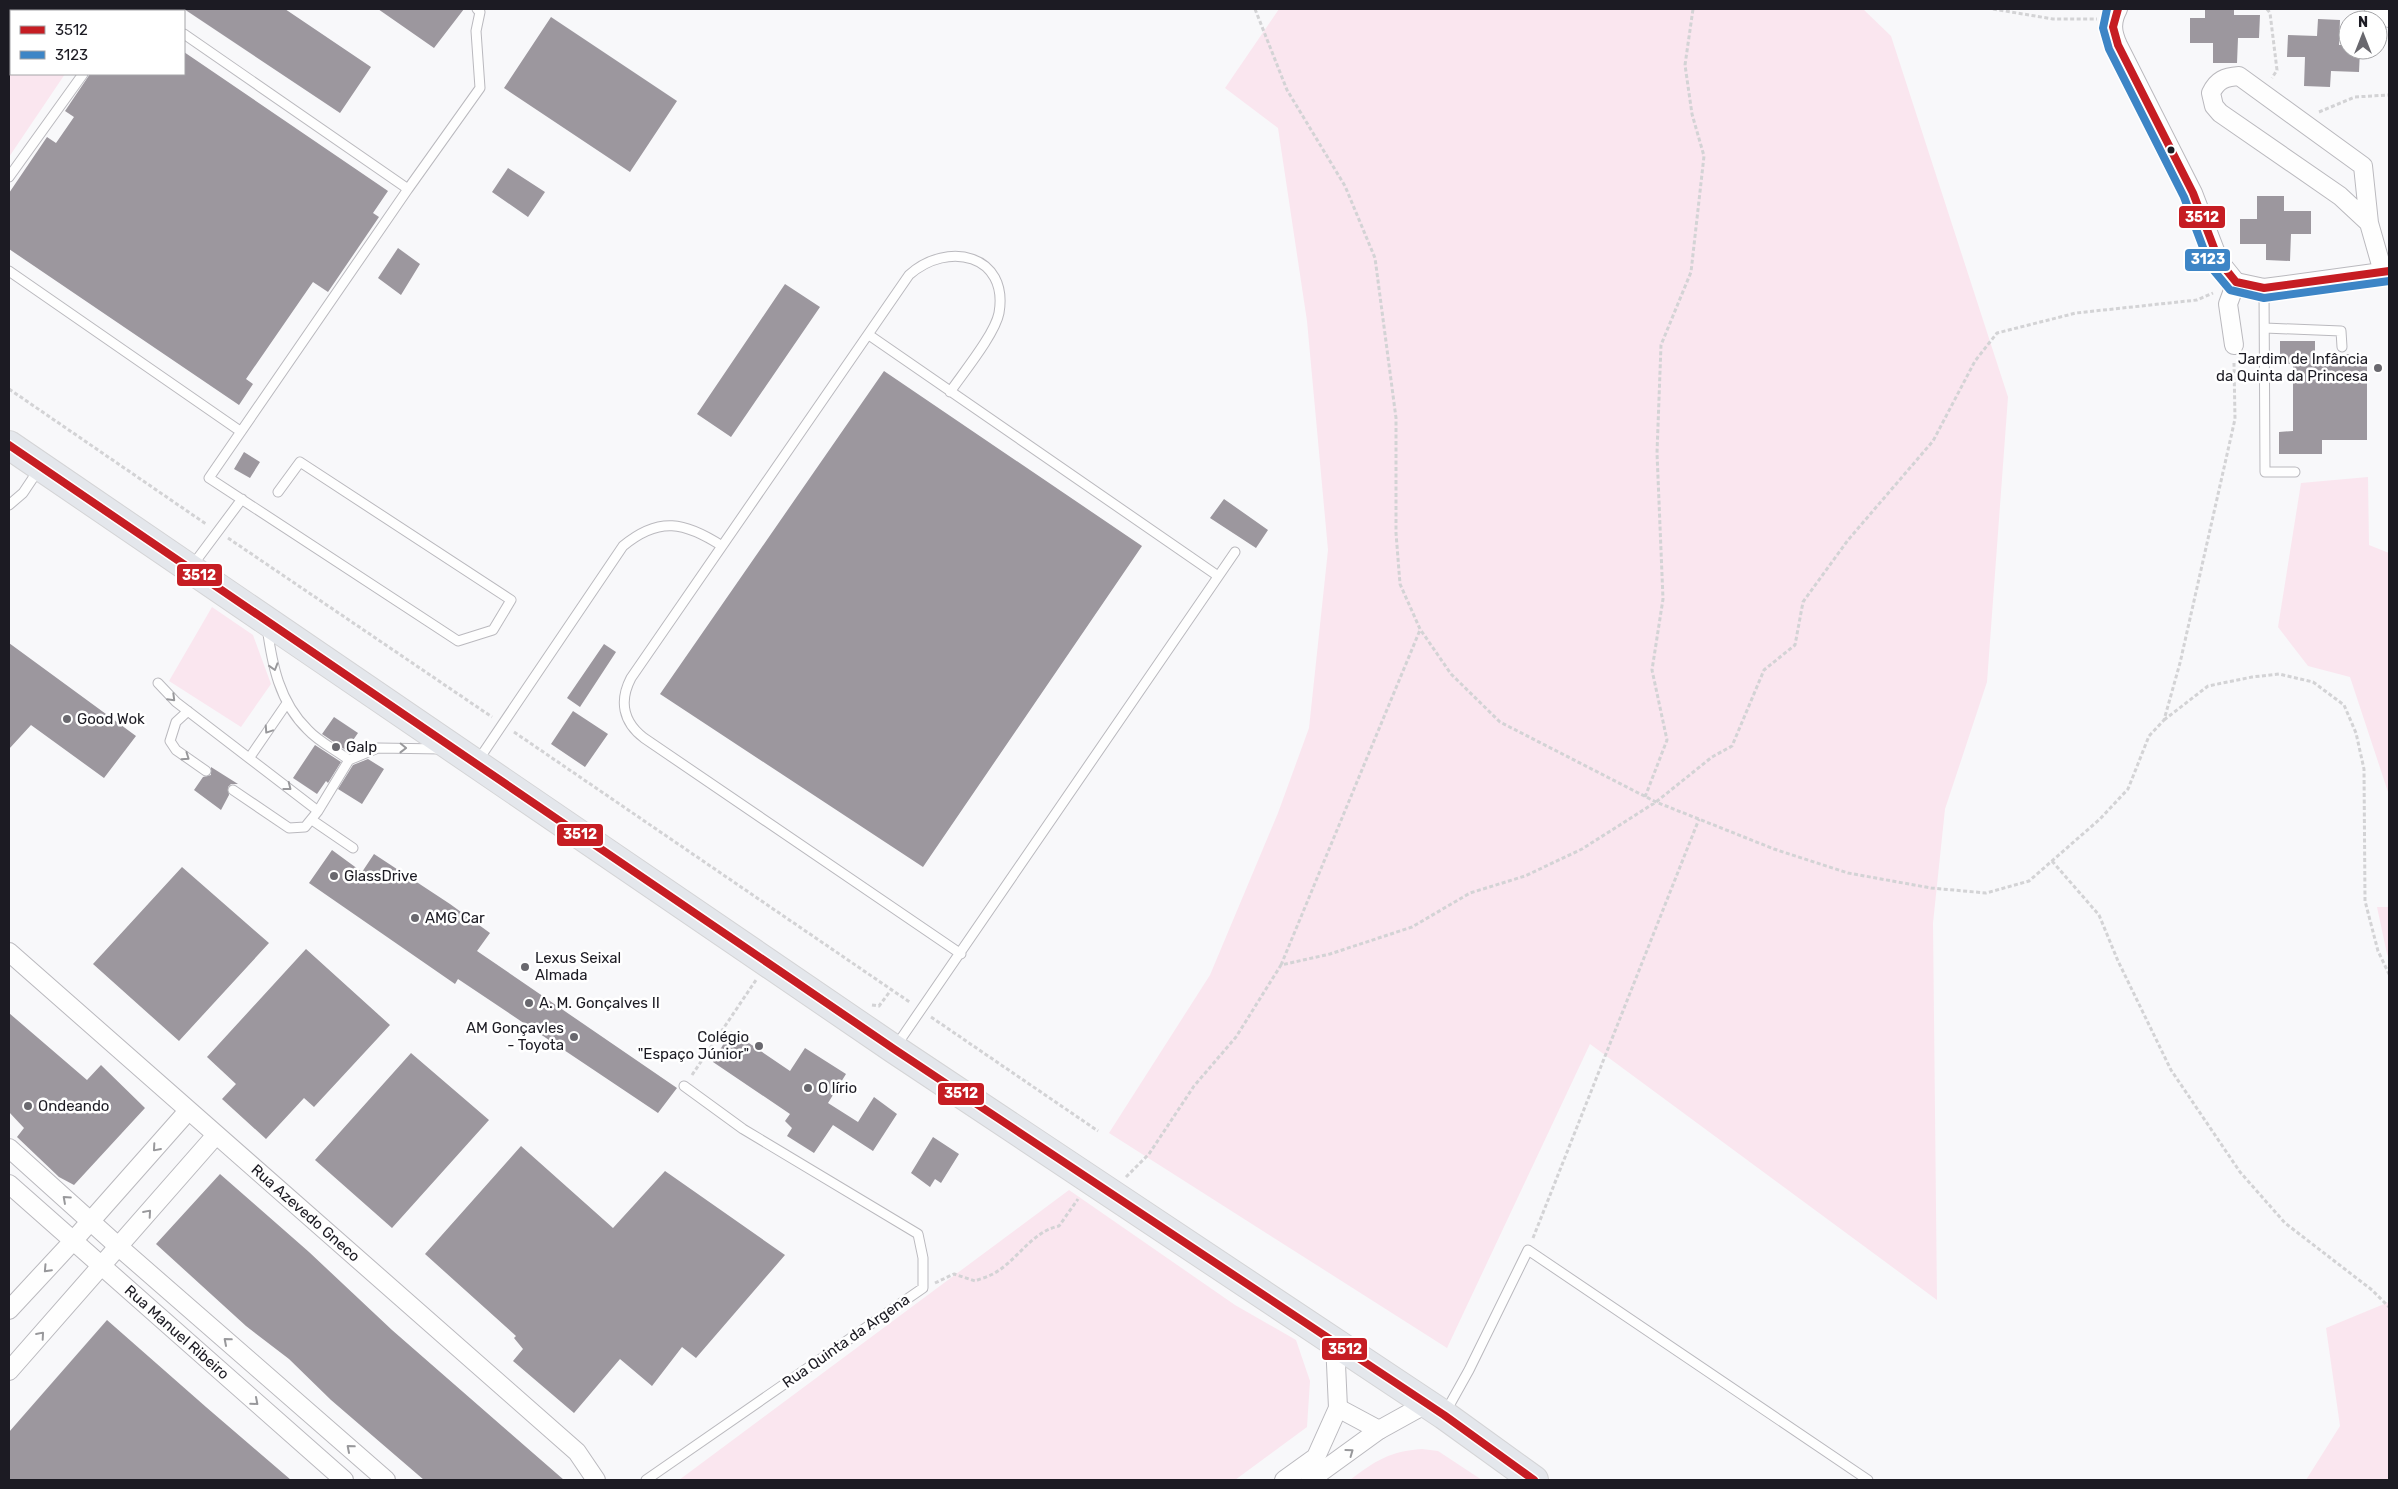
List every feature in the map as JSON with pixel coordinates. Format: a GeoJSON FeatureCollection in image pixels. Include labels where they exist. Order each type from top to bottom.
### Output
{"type":"FeatureCollection","features":[{"type":"Feature","properties":{"kind":"main road"},"geometry":{"type":"LineString","coordinates":[[9,445],[769,961],[894,1049],[1111,1191],[1435,1410],[1534,1480]]}},
{"type":"Feature","properties":{"kind":"street"},"geometry":{"type":"LineString","coordinates":[[2374,9],[2389,18]]}},
{"type":"Feature","properties":{"kind":"street"},"geometry":{"type":"LineString","coordinates":[[2115,14],[2113,33],[2118,45],[2193,193],[2220,261],[2236,282],[2264,288],[2386,272],[2369,223],[2363,166],[2239,76],[2226,77],[2216,83],[2211,93],[2214,106],[2220,113],[2340,196],[2369,223]]}},
{"type":"Feature","properties":{"kind":"street"},"geometry":{"type":"LineString","coordinates":[[2234,344],[2228,304],[2236,282]]}},
{"type":"Feature","properties":{"kind":"street","name":"Rua Azevedo Gneco"},"geometry":{"type":"LineString","coordinates":[[9,952],[577,1452],[596,1480]]}},
{"type":"Feature","properties":{"kind":"street"},"geometry":{"type":"LineString","coordinates":[[9,1310],[91,1222],[188,1111]]}},
{"type":"Feature","properties":{"kind":"street"},"geometry":{"type":"LineString","coordinates":[[9,1371],[216,1135]]}},
{"type":"Feature","properties":{"kind":"street"},"geometry":{"type":"LineString","coordinates":[[9,1148],[118,1246],[386,1480]]}},
{"type":"Feature","properties":{"kind":"street","name":"Rua Manuel Ribeiro"},"geometry":{"type":"LineString","coordinates":[[9,1184],[344,1480]]}},
{"type":"Feature","properties":{"kind":"street"},"geometry":{"type":"LineString","coordinates":[[1284,1480],[1316,1457],[1338,1408],[1335,1342]]}},
{"type":"Feature","properties":{"kind":"street"},"geometry":{"type":"LineString","coordinates":[[1338,1408],[1379,1430]]}},
{"type":"Feature","properties":{"kind":"street"},"geometry":{"type":"LineString","coordinates":[[1310,1480],[1379,1430],[1435,1410]]}},
{"type":"Feature","properties":{"kind":"lane"},"geometry":{"type":"LineString","coordinates":[[278,492],[300,462],[511,600],[493,630],[458,641],[209,478],[240,430],[480,88],[476,31],[480,12],[477,9]]}},
{"type":"Feature","properties":{"kind":"lane"},"geometry":{"type":"LineString","coordinates":[[185,35],[408,189]]}},
{"type":"Feature","properties":{"kind":"lane"},"geometry":{"type":"LineString","coordinates":[[9,178],[82,75]]}},
{"type":"Feature","properties":{"kind":"lane"},"geometry":{"type":"LineString","coordinates":[[950,392],[993,328],[999,314],[1000,300],[990,272],[978,262],[964,256],[949,255],[934,258],[919,265],[908,275],[869,335],[628,684],[623,700],[624,709],[631,725],[644,738],[961,954]]}},
{"type":"Feature","properties":{"kind":"lane"},"geometry":{"type":"LineString","coordinates":[[9,271],[240,430]]}},
{"type":"Feature","properties":{"kind":"lane"},"geometry":{"type":"LineString","coordinates":[[2264,288],[2265,472],[2295,472]]}},
{"type":"Feature","properties":{"kind":"lane"},"geometry":{"type":"LineString","coordinates":[[2265,328],[2341,331],[2342,347]]}},
{"type":"Feature","properties":{"kind":"lane"},"geometry":{"type":"LineString","coordinates":[[869,335],[1218,576]]}},
{"type":"Feature","properties":{"kind":"lane"},"geometry":{"type":"LineString","coordinates":[[9,505],[23,493],[40,466]]}},
{"type":"Feature","properties":{"kind":"lane"},"geometry":{"type":"LineString","coordinates":[[190,568],[242,499]]}},
{"type":"Feature","properties":{"kind":"lane"},"geometry":{"type":"LineString","coordinates":[[233,790],[289,828],[305,827],[318,811],[349,760],[378,748],[467,756],[502,724],[616,554],[631,539],[651,528],[671,525],[691,528],[722,546]]}},
{"type":"Feature","properties":{"kind":"lane"},"geometry":{"type":"LineString","coordinates":[[894,1049],[1235,552]]}},
{"type":"Feature","properties":{"kind":"lane"},"geometry":{"type":"LineString","coordinates":[[266,619],[272,665],[287,703],[308,730],[349,760]]}},
{"type":"Feature","properties":{"kind":"lane"},"geometry":{"type":"LineString","coordinates":[[158,683],[188,711],[318,811]]}},
{"type":"Feature","properties":{"kind":"lane"},"geometry":{"type":"LineString","coordinates":[[250,757],[287,703]]}},
{"type":"Feature","properties":{"kind":"lane"},"geometry":{"type":"LineString","coordinates":[[188,711],[176,722],[170,741],[176,750],[206,771]]}},
{"type":"Feature","properties":{"kind":"lane"},"geometry":{"type":"LineString","coordinates":[[312,820],[353,848]]}},
{"type":"Feature","properties":{"kind":"lane","name":"Rua Quinta da Argena"},"geometry":{"type":"LineString","coordinates":[[646,1480],[923,1288],[923,1258],[918,1234],[743,1130],[684,1086]]}},
{"type":"Feature","properties":{"kind":"lane"},"geometry":{"type":"LineString","coordinates":[[1435,1410],[1469,1370],[1528,1250],[1868,1480]]}},
{"type":"Feature","properties":{"kind":"path"},"geometry":{"type":"LineString","coordinates":[[1255,9],[1287,90],[1346,186],[1375,258],[1396,418],[1396,533],[1400,584],[1420,629],[1451,674],[1500,722],[1645,797],[1774,849],[1848,873],[1930,888],[1986,893],[2029,881],[2100,819],[2128,789],[2150,736],[2164,720],[2208,686],[2252,677],[2279,674],[2313,682],[2344,705],[2356,733],[2364,768],[2365,900],[2378,951],[2389,974]]}},
{"type":"Feature","properties":{"kind":"path"},"geometry":{"type":"LineString","coordinates":[[1645,797],[1667,740],[1652,670],[1663,599],[1657,453],[1662,344],[1691,272],[1704,156],[1692,114],[1685,65],[1693,9]]}},
{"type":"Feature","properties":{"kind":"path"},"geometry":{"type":"LineString","coordinates":[[1993,9],[2054,19],[2115,14]]}},
{"type":"Feature","properties":{"kind":"path"},"geometry":{"type":"LineString","coordinates":[[2263,93],[2277,70],[2270,13],[2267,9]]}},
{"type":"Feature","properties":{"kind":"path"},"geometry":{"type":"LineString","coordinates":[[2300,120],[2355,97],[2389,95]]}},
{"type":"Feature","properties":{"kind":"path"},"geometry":{"type":"LineString","coordinates":[[1281,965],[1330,954],[1412,927],[1470,893],[1525,876],[1582,849],[1656,802],[1712,757],[1732,746],[1764,670],[1795,645],[1803,602],[1848,540],[1932,441],[1975,361],[1997,333],[2076,313],[2197,300],[2236,282]]}},
{"type":"Feature","properties":{"kind":"path"},"geometry":{"type":"LineString","coordinates":[[2164,720],[2180,663],[2234,419],[2234,344]]}},
{"type":"Feature","properties":{"kind":"path"},"geometry":{"type":"LineString","coordinates":[[9,389],[1098,1131]]}},
{"type":"Feature","properties":{"kind":"path"},"geometry":{"type":"LineString","coordinates":[[1111,1191],[1149,1154],[1194,1086],[1236,1037],[1281,965],[1420,629]]}},
{"type":"Feature","properties":{"kind":"path"},"geometry":{"type":"LineString","coordinates":[[1528,1250],[1699,819]]}},
{"type":"Feature","properties":{"kind":"path"},"geometry":{"type":"LineString","coordinates":[[2052,861],[2099,915],[2118,961],[2171,1070],[2240,1172],[2285,1222],[2372,1290],[2389,1307]]}},
{"type":"Feature","properties":{"kind":"path"},"geometry":{"type":"LineString","coordinates":[[684,1086],[769,961]]}},
{"type":"Feature","properties":{"kind":"path"},"geometry":{"type":"LineString","coordinates":[[923,1288],[954,1274],[974,1281],[994,1274],[1032,1240],[1049,1228],[1059,1226],[1082,1195]]}},
{"type":"Feature","properties":{"kind":"shaded area"},"geometry":{"type":"Polygon","coordinates":[[[9,9],[110,9],[10,10],[10,75],[64,75],[9,157],[9,9]]]}},
{"type":"Feature","properties":{"kind":"shaded area"},"geometry":{"type":"Polygon","coordinates":[[[1279,9],[1863,9],[1891,36],[2008,397],[1987,682],[1945,809],[1933,923],[1937,1300],[1590,1044],[1447,1348],[1109,1133],[1210,975],[1278,813],[1309,728],[1328,550],[1307,321],[1278,128],[1225,88],[1279,9]]]}},
{"type":"Feature","properties":{"kind":"shaded area"},"geometry":{"type":"Polygon","coordinates":[[[2368,477],[2369,545],[2389,553],[2389,795],[2350,677],[2308,666],[2278,627],[2301,483],[2368,477]]]}},
{"type":"Feature","properties":{"kind":"shaded area"},"geometry":{"type":"Polygon","coordinates":[[[212,607],[253,635],[271,684],[241,727],[169,681],[212,607]]]}},
{"type":"Feature","properties":{"kind":"shaded area"},"geometry":{"type":"Polygon","coordinates":[[[2377,907],[2389,907],[2389,958],[2387,954],[2377,907]]]}},
{"type":"Feature","properties":{"kind":"shaded area"},"geometry":{"type":"Polygon","coordinates":[[[1069,1190],[1235,1305],[1296,1340],[1310,1381],[1307,1427],[1235,1480],[679,1480],[1069,1190]]]}},
{"type":"Feature","properties":{"kind":"shaded area"},"geometry":{"type":"Polygon","coordinates":[[[2389,1302],[2389,1480],[2306,1480],[2340,1426],[2326,1328],[2389,1302]]]}},
{"type":"Feature","properties":{"kind":"shaded area"},"geometry":{"type":"Polygon","coordinates":[[[1422,1449],[1438,1451],[1482,1480],[1350,1480],[1383,1458],[1401,1452],[1422,1449]]]}},
{"type":"Feature","properties":{"kind":"building"},"geometry":{"type":"Polygon","coordinates":[[[184,9],[285,9],[371,67],[340,113],[184,9]]]}},
{"type":"Feature","properties":{"kind":"building"},"geometry":{"type":"Polygon","coordinates":[[[378,9],[464,9],[434,48],[378,9]]]}},
{"type":"Feature","properties":{"kind":"building"},"geometry":{"type":"Polygon","coordinates":[[[2205,9],[2234,9],[2234,15],[2260,15],[2259,38],[2238,38],[2237,63],[2213,63],[2213,43],[2190,43],[2190,18],[2205,18],[2205,9]]]}},
{"type":"Feature","properties":{"kind":"building"},"geometry":{"type":"Polygon","coordinates":[[[551,17],[677,101],[630,172],[504,88],[551,17]]]}},
{"type":"Feature","properties":{"kind":"building"},"geometry":{"type":"Polygon","coordinates":[[[2318,19],[2338,20],[2338,60],[2360,60],[2359,72],[2331,71],[2330,87],[2304,86],[2305,57],[2287,57],[2288,35],[2317,36],[2318,19]]]}},
{"type":"Feature","properties":{"kind":"building"},"geometry":{"type":"Polygon","coordinates":[[[185,53],[388,191],[373,213],[379,217],[328,292],[313,282],[246,379],[253,384],[239,405],[9,249],[9,193],[47,137],[56,143],[74,117],[65,111],[89,75],[185,75],[185,53]]]}},
{"type":"Feature","properties":{"kind":"building"},"geometry":{"type":"Polygon","coordinates":[[[508,168],[545,192],[528,217],[492,192],[508,168]]]}},
{"type":"Feature","properties":{"kind":"building"},"geometry":{"type":"Polygon","coordinates":[[[2257,196],[2284,196],[2284,211],[2311,211],[2311,234],[2291,234],[2290,261],[2266,260],[2266,244],[2240,244],[2240,219],[2257,219],[2257,196]]]}},
{"type":"Feature","properties":{"kind":"building"},"geometry":{"type":"Polygon","coordinates":[[[398,248],[420,264],[401,295],[378,278],[398,248]]]}},
{"type":"Feature","properties":{"kind":"building"},"geometry":{"type":"Polygon","coordinates":[[[785,284],[820,307],[731,437],[697,414],[785,284]]]}},
{"type":"Feature","properties":{"kind":"building"},"geometry":{"type":"Polygon","coordinates":[[[2280,341],[2315,341],[2315,354],[2367,354],[2367,440],[2322,440],[2322,454],[2279,454],[2279,432],[2293,431],[2293,364],[2280,364],[2280,341]]]}},
{"type":"Feature","properties":{"kind":"building"},"geometry":{"type":"Polygon","coordinates":[[[884,371],[1142,546],[923,867],[660,694],[884,371]]]}},
{"type":"Feature","properties":{"kind":"building"},"geometry":{"type":"Polygon","coordinates":[[[244,452],[260,462],[250,478],[234,469],[244,452]]]}},
{"type":"Feature","properties":{"kind":"building"},"geometry":{"type":"Polygon","coordinates":[[[1224,499],[1268,530],[1256,548],[1210,518],[1224,499]]]}},
{"type":"Feature","properties":{"kind":"building","name":"Good Wok"},"geometry":{"type":"Polygon","coordinates":[[[9,643],[136,736],[104,778],[31,725],[9,749],[9,643]]]}},
{"type":"Feature","properties":{"kind":"building"},"geometry":{"type":"Polygon","coordinates":[[[604,644],[616,652],[580,707],[567,698],[604,644]]]}},
{"type":"Feature","properties":{"kind":"building"},"geometry":{"type":"Polygon","coordinates":[[[573,711],[608,734],[585,767],[551,744],[573,711]]]}},
{"type":"Feature","properties":{"kind":"building"},"geometry":{"type":"Polygon","coordinates":[[[334,717],[358,733],[349,746],[355,751],[350,753],[322,734],[334,717]]]}},
{"type":"Feature","properties":{"kind":"building"},"geometry":{"type":"Polygon","coordinates":[[[315,745],[341,762],[328,783],[326,781],[317,794],[293,778],[315,745]]]}},
{"type":"Feature","properties":{"kind":"building"},"geometry":{"type":"Polygon","coordinates":[[[368,759],[384,769],[362,804],[338,789],[353,765],[368,759]]]}},
{"type":"Feature","properties":{"kind":"building"},"geometry":{"type":"Polygon","coordinates":[[[211,767],[238,784],[231,784],[228,787],[229,795],[221,810],[194,790],[203,777],[211,775],[211,767]]]}},
{"type":"Feature","properties":{"kind":"building"},"geometry":{"type":"Polygon","coordinates":[[[332,850],[362,872],[374,854],[450,904],[490,933],[477,951],[677,1088],[658,1113],[458,979],[455,984],[309,883],[332,850]]]}},
{"type":"Feature","properties":{"kind":"building"},"geometry":{"type":"Polygon","coordinates":[[[182,867],[269,943],[179,1041],[93,964],[182,867]]]}},
{"type":"Feature","properties":{"kind":"building"},"geometry":{"type":"Polygon","coordinates":[[[306,949],[390,1025],[314,1107],[304,1098],[266,1139],[222,1099],[236,1084],[207,1057],[306,949]]]}},
{"type":"Feature","properties":{"kind":"building"},"geometry":{"type":"Polygon","coordinates":[[[9,1013],[87,1080],[101,1065],[145,1108],[74,1185],[59,1177],[17,1137],[24,1128],[9,1112],[9,1013]]]}},
{"type":"Feature","properties":{"kind":"building"},"geometry":{"type":"Polygon","coordinates":[[[731,1031],[790,1071],[805,1048],[846,1074],[828,1103],[858,1122],[874,1097],[897,1114],[873,1151],[833,1125],[814,1153],[787,1136],[792,1128],[785,1121],[790,1114],[713,1062],[731,1031]]]}},
{"type":"Feature","properties":{"kind":"building"},"geometry":{"type":"Polygon","coordinates":[[[411,1053],[489,1120],[392,1228],[315,1160],[411,1053]]]}},
{"type":"Feature","properties":{"kind":"building"},"geometry":{"type":"Polygon","coordinates":[[[933,1137],[959,1154],[941,1183],[935,1179],[930,1187],[911,1173],[933,1137]]]}},
{"type":"Feature","properties":{"kind":"building"},"geometry":{"type":"Polygon","coordinates":[[[521,1146],[613,1228],[665,1171],[785,1255],[696,1358],[682,1347],[652,1386],[620,1359],[574,1413],[513,1361],[523,1349],[514,1338],[516,1336],[425,1254],[521,1146]]]}},
{"type":"Feature","properties":{"kind":"building"},"geometry":{"type":"Polygon","coordinates":[[[220,1174],[309,1252],[392,1330],[564,1480],[424,1480],[331,1400],[289,1359],[246,1326],[156,1244],[220,1174]]]}},
{"type":"Feature","properties":{"kind":"building"},"geometry":{"type":"Polygon","coordinates":[[[107,1320],[291,1480],[9,1480],[9,1432],[107,1320]]]}},
{"type":"Feature","properties":{"kind":"transit line","name":"3123"},"geometry":{"type":"LineString","coordinates":[[2107,9],[2103,28],[2109,49],[2184,197],[2210,266],[2230,290],[2264,298],[2389,281]]}},
{"type":"Feature","properties":{"kind":"transit line","name":"3512"},"geometry":{"type":"LineString","coordinates":[[2118,9],[2113,27],[2118,45],[2193,193],[2219,261],[2236,282],[2264,288],[2389,271]]}},
{"type":"Feature","properties":{"kind":"transit line","name":"3512"},"geometry":{"type":"LineString","coordinates":[[9,445],[894,1049],[1444,1415],[1534,1480]]}},
{"type":"Feature","properties":{"kind":"place","name":"Jardim de Infância da Quinta da Princesa"},"geometry":{"type":"Point","coordinates":[2378,368]}},
{"type":"Feature","properties":{"kind":"place","name":"Good Wok"},"geometry":{"type":"Point","coordinates":[67,719]}},
{"type":"Feature","properties":{"kind":"place","name":"Galp"},"geometry":{"type":"Point","coordinates":[336,747]}},
{"type":"Feature","properties":{"kind":"place","name":"GlassDrive"},"geometry":{"type":"Point","coordinates":[334,876]}},
{"type":"Feature","properties":{"kind":"place","name":"AMG Car"},"geometry":{"type":"Point","coordinates":[415,918]}},
{"type":"Feature","properties":{"kind":"place","name":"Lexus Seixal Almada"},"geometry":{"type":"Point","coordinates":[525,967]}},
{"type":"Feature","properties":{"kind":"place","name":"A. M. Gonçalves II"},"geometry":{"type":"Point","coordinates":[529,1003]}},
{"type":"Feature","properties":{"kind":"place","name":"AM Gonçavles - Toyota"},"geometry":{"type":"Point","coordinates":[574,1037]}},
{"type":"Feature","properties":{"kind":"place","name":"Colégio \"Espaço Júnior\""},"geometry":{"type":"Point","coordinates":[759,1046]}},
{"type":"Feature","properties":{"kind":"place","name":"O lírio"},"geometry":{"type":"Point","coordinates":[808,1088]}},
{"type":"Feature","properties":{"kind":"place","name":"Ondeando"},"geometry":{"type":"Point","coordinates":[28,1106]}}]}
